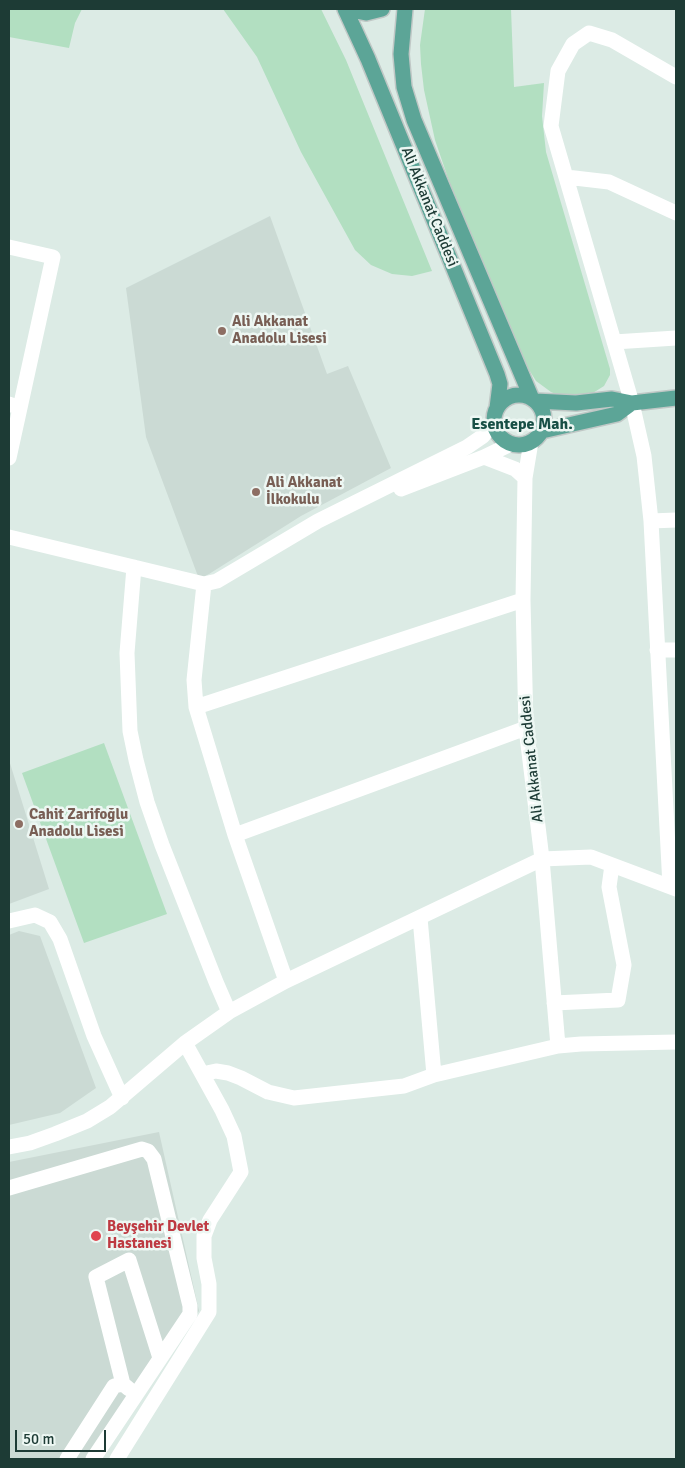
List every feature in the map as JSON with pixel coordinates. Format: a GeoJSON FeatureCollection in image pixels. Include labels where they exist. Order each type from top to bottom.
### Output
{"type":"FeatureCollection","features":[{"type":"Feature","properties":{"kind":"main road"},"geometry":{"type":"LineString","coordinates":[[346,9],[366,13],[382,9]]}},
{"type":"Feature","properties":{"kind":"main road","name":"Ali Akkanat Caddesi"},"geometry":{"type":"LineString","coordinates":[[346,9],[498,374],[500,384],[497,408]]}},
{"type":"Feature","properties":{"kind":"main road","name":"Ali Akkanat Caddesi"},"geometry":{"type":"LineString","coordinates":[[404,9],[401,54],[404,87],[414,120],[534,400]]}},
{"type":"Feature","properties":{"kind":"main road"},"geometry":{"type":"LineString","coordinates":[[632,403],[617,414],[542,431],[531,442],[519,445],[511,444],[501,438],[496,431],[494,423],[494,415],[497,408],[502,402],[513,396],[525,396],[534,400],[576,403],[612,399],[632,403],[676,398]]}},
{"type":"Feature","properties":{"kind":"main road"},"geometry":{"type":"LineString","coordinates":[[534,400],[543,415],[542,431]]}},
{"type":"Feature","properties":{"kind":"street"},"geometry":{"type":"LineString","coordinates":[[9,1147],[30,1143],[87,1121],[110,1108],[184,1043],[229,1012],[286,981],[542,859],[590,857],[673,888],[670,776],[658,650],[651,521],[644,456],[632,403],[551,126],[558,71],[574,44],[589,33],[612,40],[676,77]]}},
{"type":"Feature","properties":{"kind":"street"},"geometry":{"type":"LineString","coordinates":[[566,177],[609,182],[676,213]]}},
{"type":"Feature","properties":{"kind":"street"},"geometry":{"type":"LineString","coordinates":[[9,248],[53,257],[14,406],[9,458]]}},
{"type":"Feature","properties":{"kind":"street"},"geometry":{"type":"LineString","coordinates":[[614,342],[676,338]]}},
{"type":"Feature","properties":{"kind":"street"},"geometry":{"type":"LineString","coordinates":[[9,538],[204,584],[217,581],[318,521],[467,447],[483,436],[494,423]]}},
{"type":"Feature","properties":{"kind":"street","name":"Ali Akkanat Caddesi"},"geometry":{"type":"LineString","coordinates":[[531,442],[525,478],[522,600],[526,728],[542,859],[558,1046]]}},
{"type":"Feature","properties":{"kind":"street"},"geometry":{"type":"LineString","coordinates":[[318,521],[484,457],[511,444]]}},
{"type":"Feature","properties":{"kind":"street"},"geometry":{"type":"LineString","coordinates":[[484,457],[514,470],[525,478]]}},
{"type":"Feature","properties":{"kind":"street"},"geometry":{"type":"LineString","coordinates":[[651,521],[676,520]]}},
{"type":"Feature","properties":{"kind":"street"},"geometry":{"type":"LineString","coordinates":[[134,567],[127,653],[130,731],[136,760],[147,802],[162,846],[229,1012]]}},
{"type":"Feature","properties":{"kind":"street"},"geometry":{"type":"LineString","coordinates":[[204,584],[194,680],[196,707],[235,835],[286,981]]}},
{"type":"Feature","properties":{"kind":"street"},"geometry":{"type":"LineString","coordinates":[[196,707],[522,600]]}},
{"type":"Feature","properties":{"kind":"street"},"geometry":{"type":"LineString","coordinates":[[658,650],[676,650]]}},
{"type":"Feature","properties":{"kind":"street"},"geometry":{"type":"LineString","coordinates":[[235,835],[526,728]]}},
{"type":"Feature","properties":{"kind":"street"},"geometry":{"type":"LineString","coordinates":[[554,1003],[618,1000],[624,965],[609,887],[612,864]]}},
{"type":"Feature","properties":{"kind":"street"},"geometry":{"type":"LineString","coordinates":[[9,921],[35,916],[50,922],[60,939],[94,1036],[122,1098]]}},
{"type":"Feature","properties":{"kind":"street"},"geometry":{"type":"LineString","coordinates":[[420,918],[434,1075]]}},
{"type":"Feature","properties":{"kind":"street"},"geometry":{"type":"LineString","coordinates":[[202,1074],[228,1073],[268,1092],[294,1098],[404,1086],[434,1075],[558,1046],[676,1042]]}},
{"type":"Feature","properties":{"kind":"street"},"geometry":{"type":"LineString","coordinates":[[117,1459],[209,1312],[209,1284],[204,1258],[204,1236],[210,1220],[240,1172],[234,1136],[222,1110],[184,1043]]}},
{"type":"Feature","properties":{"kind":"street"},"geometry":{"type":"LineString","coordinates":[[9,1188],[142,1149],[148,1151],[154,1159],[190,1306],[190,1314],[93,1459]]}},
{"type":"Feature","properties":{"kind":"street"},"geometry":{"type":"LineString","coordinates":[[136,1394],[123,1384],[96,1277],[129,1260],[160,1358]]}},
{"type":"Feature","properties":{"kind":"street"},"geometry":{"type":"LineString","coordinates":[[67,1459],[114,1386],[123,1384]]}},
{"type":"Feature","properties":{"kind":"shaded area"},"geometry":{"type":"Polygon","coordinates":[[[270,216],[327,374],[348,366],[391,468],[301,516],[199,579],[146,437],[126,288],[270,216]]]}},
{"type":"Feature","properties":{"kind":"shaded area","name":"Cahit Zarifoğlu Anadolu Lisesi"},"geometry":{"type":"Polygon","coordinates":[[[9,760],[49,889],[9,904],[9,760]]]}},
{"type":"Feature","properties":{"kind":"shaded area"},"geometry":{"type":"Polygon","coordinates":[[[19,931],[40,936],[96,1088],[60,1113],[9,1125],[9,935],[19,931]]]}},
{"type":"Feature","properties":{"kind":"shaded area","name":"Beyşehir Devlet Hastanesi"},"geometry":{"type":"Polygon","coordinates":[[[159,1132],[199,1311],[101,1459],[9,1459],[9,1162],[159,1132]]]}},
{"type":"Feature","properties":{"kind":"green space"},"geometry":{"type":"Polygon","coordinates":[[[9,9],[82,9],[75,23],[69,48],[9,37],[9,9]]]}},
{"type":"Feature","properties":{"kind":"green space"},"geometry":{"type":"Polygon","coordinates":[[[223,9],[321,9],[346,60],[432,271],[412,276],[392,274],[371,265],[355,250],[301,152],[257,57],[223,9]]]}},
{"type":"Feature","properties":{"kind":"green space"},"geometry":{"type":"Polygon","coordinates":[[[425,9],[511,9],[514,87],[544,83],[542,116],[546,152],[610,369],[610,375],[604,386],[588,396],[560,396],[536,381],[526,365],[504,313],[449,181],[435,140],[424,90],[421,64],[420,45],[425,9]]]}},
{"type":"Feature","properties":{"kind":"green space"},"geometry":{"type":"Polygon","coordinates":[[[104,743],[167,914],[84,943],[22,773],[104,743]]]}},
{"type":"Feature","properties":{"kind":"place","name":"Ali Akkanat Anadolu Lisesi"},"geometry":{"type":"Point","coordinates":[222,331]}},
{"type":"Feature","properties":{"kind":"place","name":"Ali Akkanat İlkokulu"},"geometry":{"type":"Point","coordinates":[256,492]}},
{"type":"Feature","properties":{"kind":"place","name":"Cahit Zarifoğlu Anadolu Lisesi"},"geometry":{"type":"Point","coordinates":[19,824]}},
{"type":"Feature","properties":{"kind":"place","name":"Beyşehir Devlet Hastanesi"},"geometry":{"type":"Point","coordinates":[96,1236]}},
{"type":"Feature","properties":{"kind":"district","name":"Esentepe Mah."},"geometry":{"type":"Point","coordinates":[522,425]}}]}
